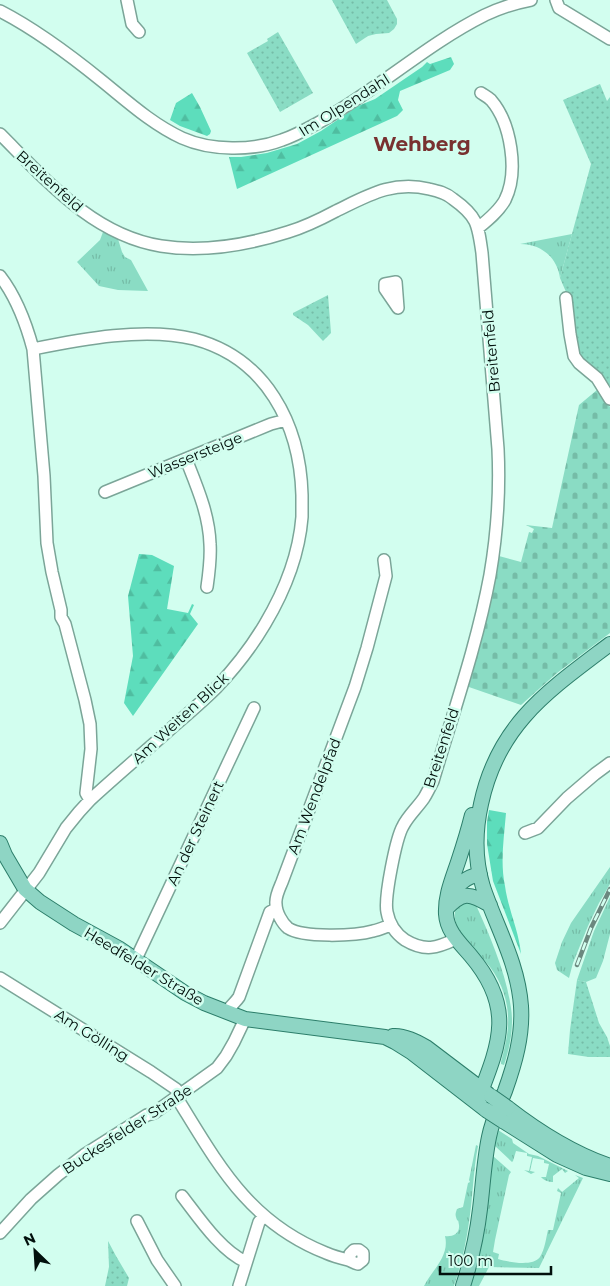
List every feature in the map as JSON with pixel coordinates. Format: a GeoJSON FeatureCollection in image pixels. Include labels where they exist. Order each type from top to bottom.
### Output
{"type":"FeatureCollection","features":[{"type":"Feature","properties":{"kind":"main road"},"geometry":{"type":"LineString","coordinates":[[463,1286],[477,1231],[490,1131],[515,1061],[520,1031],[521,1004],[518,984],[504,938],[479,873],[478,820],[482,797],[492,764],[499,751],[532,707],[557,684],[610,644]]}},
{"type":"Feature","properties":{"kind":"main road"},"geometry":{"type":"LineString","coordinates":[[484,1099],[499,1035],[500,1013],[489,982],[447,923],[446,904],[450,882],[470,825],[476,797],[484,773],[492,764]]}},
{"type":"Feature","properties":{"kind":"main road","name":"Heedfelder Straße"},"geometry":{"type":"LineString","coordinates":[[0,843],[25,889],[40,902],[74,924],[120,949],[186,993],[210,1006],[244,1019],[385,1037],[397,1035],[421,1044],[448,1063],[484,1099],[505,1115],[532,1141],[561,1158],[586,1168],[610,1174]]}},
{"type":"Feature","properties":{"kind":"main road"},"geometry":{"type":"LineString","coordinates":[[453,875],[469,867],[476,869],[479,873]]}},
{"type":"Feature","properties":{"kind":"main road"},"geometry":{"type":"LineString","coordinates":[[446,904],[463,880],[479,873]]}},
{"type":"Feature","properties":{"kind":"main road"},"geometry":{"type":"LineString","coordinates":[[446,904],[461,896],[466,896],[481,899],[490,905]]}},
{"type":"Feature","properties":{"kind":"main road","name":"Heedfelder Straße"},"geometry":{"type":"LineString","coordinates":[[505,1115],[579,1154],[610,1166]]}},
{"type":"Feature","properties":{"kind":"street"},"geometry":{"type":"LineString","coordinates":[[127,0],[132,24],[139,32]]}},
{"type":"Feature","properties":{"kind":"street","name":"Im Olpendahl"},"geometry":{"type":"LineString","coordinates":[[0,10],[54,43],[158,124],[181,137],[199,144],[233,148],[264,145],[281,141],[305,130],[344,108],[448,37],[483,16],[493,5],[509,5],[531,0]]}},
{"type":"Feature","properties":{"kind":"street"},"geometry":{"type":"LineString","coordinates":[[556,0],[559,8],[610,39]]}},
{"type":"Feature","properties":{"kind":"street"},"geometry":{"type":"LineString","coordinates":[[478,228],[492,217],[504,202],[510,190],[512,168],[510,144],[505,126],[490,100],[481,93]]}},
{"type":"Feature","properties":{"kind":"street","name":"Breitenfeld"},"geometry":{"type":"LineString","coordinates":[[0,134],[71,204],[106,227],[140,241],[156,245],[195,249],[247,243],[298,228],[371,194],[400,186],[422,187],[450,196],[466,209],[478,228],[486,295],[498,449],[497,517],[490,573],[480,621],[433,781],[423,799],[402,826],[397,841],[387,897],[387,912],[391,925]]}},
{"type":"Feature","properties":{"kind":"street"},"geometry":{"type":"LineString","coordinates":[[0,276],[22,313],[30,334],[33,349],[44,476],[47,543],[61,617],[65,624],[74,657],[90,724],[91,749],[86,793],[90,800]]}},
{"type":"Feature","properties":{"kind":"street"},"geometry":{"type":"LineString","coordinates":[[566,298],[574,356],[579,363],[597,378],[610,398]]}},
{"type":"Feature","properties":{"kind":"street","name":"Am Weiten Blick"},"geometry":{"type":"LineString","coordinates":[[0,923],[38,873],[66,828],[79,812],[90,800],[218,686],[253,642],[276,605],[291,568],[299,537],[302,512],[302,482],[298,456],[290,428],[274,396],[253,371],[235,357],[197,340],[174,336],[108,337],[73,341],[33,349]]}},
{"type":"Feature","properties":{"kind":"street","name":"Wassersteige"},"geometry":{"type":"LineString","coordinates":[[105,492],[271,424],[286,420]]}},
{"type":"Feature","properties":{"kind":"street"},"geometry":{"type":"LineString","coordinates":[[186,459],[201,496],[208,524],[210,556],[208,587]]}},
{"type":"Feature","properties":{"kind":"street","name":"Am Wendelpfad"},"geometry":{"type":"LineString","coordinates":[[227,1012],[239,997],[270,912],[276,909],[276,898],[355,687],[386,576],[384,560]]}},
{"type":"Feature","properties":{"kind":"street","name":"An der Steinert"},"geometry":{"type":"LineString","coordinates":[[136,959],[254,708]]}},
{"type":"Feature","properties":{"kind":"street"},"geometry":{"type":"LineString","coordinates":[[525,833],[538,828],[573,793],[610,763]]}},
{"type":"Feature","properties":{"kind":"street"},"geometry":{"type":"LineString","coordinates":[[276,909],[289,928],[304,933],[325,935],[356,934],[391,925],[403,938],[416,945],[434,948],[456,938]]}},
{"type":"Feature","properties":{"kind":"street","name":"Am Gölling"},"geometry":{"type":"LineString","coordinates":[[0,978],[176,1089],[230,1181],[254,1208],[309,1246],[330,1255],[350,1260]]}},
{"type":"Feature","properties":{"kind":"street","name":"Buckesfelder Straße"},"geometry":{"type":"LineString","coordinates":[[0,1232],[58,1175],[113,1136],[147,1115],[152,1114],[210,1074],[220,1065],[234,1042],[244,1019]]}},
{"type":"Feature","properties":{"kind":"street"},"geometry":{"type":"LineString","coordinates":[[182,1196],[217,1240],[246,1262]]}},
{"type":"Feature","properties":{"kind":"street"},"geometry":{"type":"LineString","coordinates":[[239,1286],[259,1222],[264,1216]]}},
{"type":"Feature","properties":{"kind":"street"},"geometry":{"type":"LineString","coordinates":[[137,1221],[154,1256],[175,1286]]}},
{"type":"Feature","properties":{"kind":"green space"},"geometry":{"type":"Polygon","coordinates":[[[332,0],[387,0],[397,19],[397,24],[389,33],[368,36],[356,44],[332,0]]]}},
{"type":"Feature","properties":{"kind":"green space"},"geometry":{"type":"Polygon","coordinates":[[[278,32],[313,93],[280,112],[247,53],[268,41],[267,39],[278,32]]]}},
{"type":"Feature","properties":{"kind":"green space"},"geometry":{"type":"Polygon","coordinates":[[[451,57],[454,64],[450,70],[400,91],[398,100],[403,110],[397,116],[237,189],[229,157],[267,153],[297,144],[321,131],[358,106],[375,99],[427,62],[430,64],[451,57]]]}},
{"type":"Feature","properties":{"kind":"green space"},"geometry":{"type":"Polygon","coordinates":[[[600,84],[607,101],[610,97],[610,385],[606,385],[581,362],[569,302],[560,278],[591,164],[563,100],[600,84]]]}},
{"type":"Feature","properties":{"kind":"green space"},"geometry":{"type":"Polygon","coordinates":[[[192,93],[211,131],[207,136],[180,126],[170,120],[176,103],[192,93]]]}},
{"type":"Feature","properties":{"kind":"green space"},"geometry":{"type":"Polygon","coordinates":[[[103,232],[118,239],[122,252],[125,257],[131,260],[148,291],[118,290],[99,286],[77,262],[100,240],[103,232]]]}},
{"type":"Feature","properties":{"kind":"green space"},"geometry":{"type":"Polygon","coordinates":[[[572,234],[560,278],[552,258],[547,253],[535,246],[520,244],[572,234]]]}},
{"type":"Feature","properties":{"kind":"green space"},"geometry":{"type":"Polygon","coordinates":[[[328,295],[331,333],[323,341],[293,313],[328,295]]]}},
{"type":"Feature","properties":{"kind":"green space"},"geometry":{"type":"Polygon","coordinates":[[[597,390],[610,407],[610,633],[557,673],[521,705],[466,686],[486,616],[499,556],[521,562],[529,532],[532,533],[534,529],[526,525],[552,528],[579,405],[597,390]]]}},
{"type":"Feature","properties":{"kind":"green space"},"geometry":{"type":"Polygon","coordinates":[[[139,554],[152,555],[174,566],[167,609],[188,613],[192,604],[194,605],[190,614],[198,624],[133,716],[124,703],[133,656],[128,596],[139,554]]]}},
{"type":"Feature","properties":{"kind":"green space"},"geometry":{"type":"Polygon","coordinates":[[[489,810],[506,813],[503,868],[506,895],[521,954],[493,881],[487,844],[489,810]]]}},
{"type":"Feature","properties":{"kind":"green space"},"geometry":{"type":"Polygon","coordinates":[[[610,867],[610,884],[588,926],[569,978],[557,970],[555,963],[562,942],[571,923],[610,867]]]}},
{"type":"Feature","properties":{"kind":"green space"},"geometry":{"type":"Polygon","coordinates":[[[610,897],[610,934],[603,961],[596,978],[586,982],[577,980],[594,931],[610,897]]]}},
{"type":"Feature","properties":{"kind":"green space"},"geometry":{"type":"Polygon","coordinates":[[[468,901],[476,905],[497,955],[509,995],[512,1030],[504,1065],[501,1062],[507,1037],[508,1012],[503,990],[492,970],[465,938],[456,921],[455,913],[458,905],[468,901]]]}},
{"type":"Feature","properties":{"kind":"green space"},"geometry":{"type":"Polygon","coordinates":[[[577,980],[586,982],[599,1023],[610,1046],[610,1057],[568,1054],[577,980]]]}},
{"type":"Feature","properties":{"kind":"green space"},"geometry":{"type":"Polygon","coordinates":[[[498,1130],[529,1154],[538,1156],[568,1171],[565,1173],[562,1169],[553,1176],[553,1182],[546,1181],[541,1177],[546,1177],[549,1164],[544,1163],[544,1160],[533,1158],[530,1171],[535,1172],[531,1174],[524,1170],[529,1171],[532,1157],[527,1156],[527,1153],[516,1151],[512,1162],[495,1146],[498,1130]]]}},
{"type":"Feature","properties":{"kind":"green space"},"geometry":{"type":"Polygon","coordinates":[[[476,1145],[478,1146],[468,1230],[454,1286],[424,1286],[443,1256],[446,1243],[445,1236],[453,1235],[458,1231],[459,1225],[456,1213],[457,1209],[463,1207],[468,1183],[470,1182],[476,1145]]]}},
{"type":"Feature","properties":{"kind":"green space"},"geometry":{"type":"Polygon","coordinates":[[[493,1156],[511,1172],[493,1252],[499,1254],[498,1259],[502,1260],[526,1263],[537,1260],[540,1257],[548,1230],[553,1230],[561,1193],[557,1191],[558,1188],[562,1192],[579,1178],[575,1175],[583,1178],[539,1268],[489,1267],[479,1286],[470,1286],[483,1238],[493,1156]]]}},
{"type":"Feature","properties":{"kind":"green space"},"geometry":{"type":"Polygon","coordinates":[[[108,1241],[129,1278],[127,1286],[105,1286],[109,1267],[108,1241]]]}},
{"type":"Feature","properties":{"kind":"railway"},"geometry":{"type":"LineString","coordinates":[[577,965],[591,928],[610,889]]}},
{"type":"Feature","properties":{"kind":"district","name":"Wehberg"},"geometry":{"type":"Point","coordinates":[422,144]}}]}
